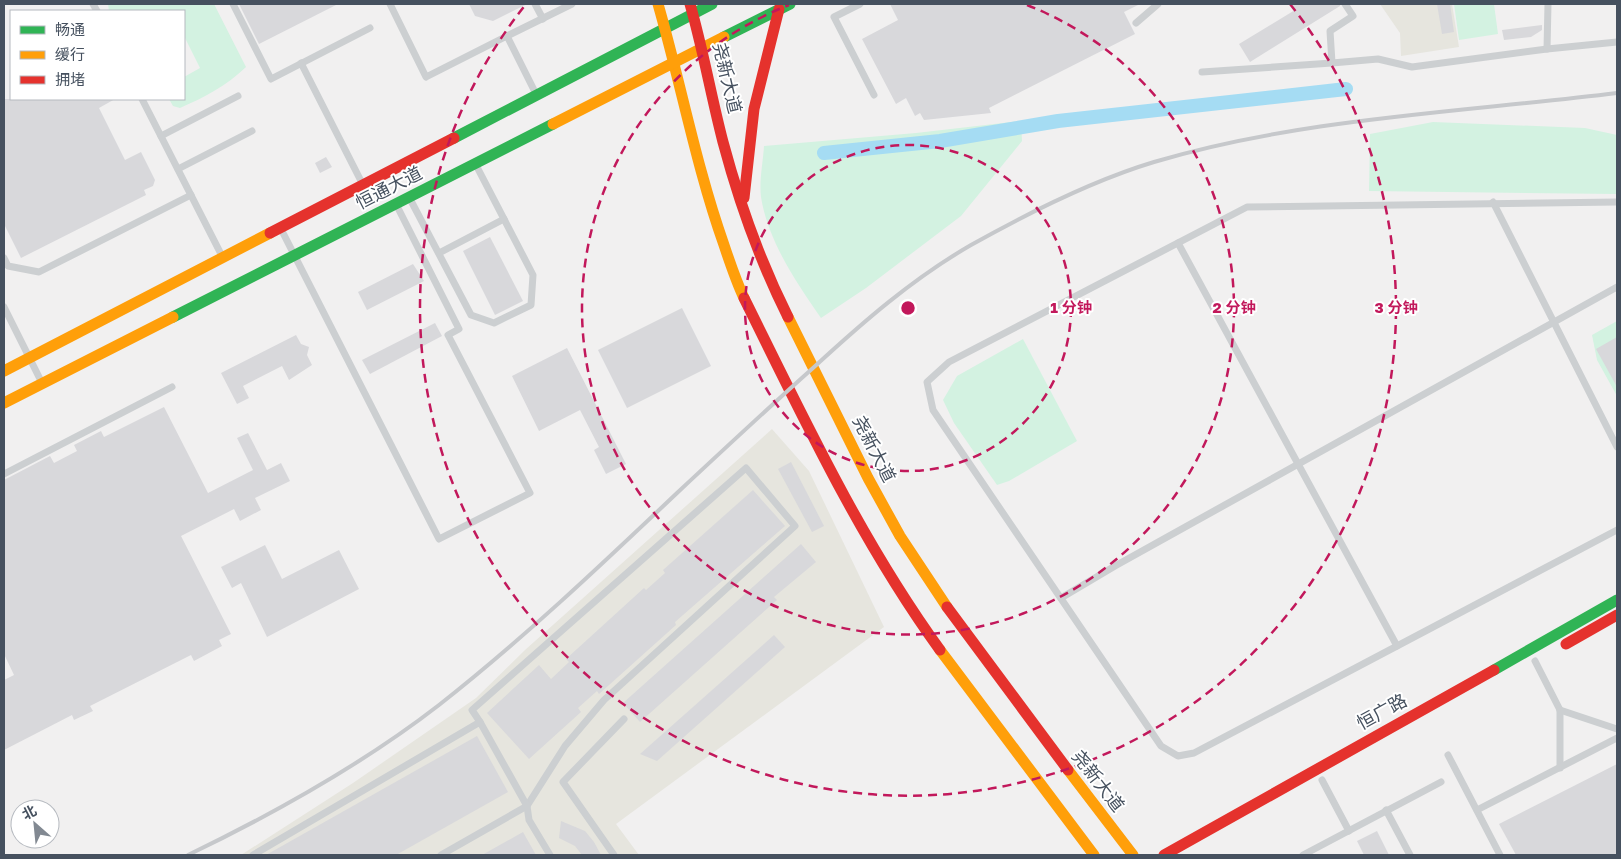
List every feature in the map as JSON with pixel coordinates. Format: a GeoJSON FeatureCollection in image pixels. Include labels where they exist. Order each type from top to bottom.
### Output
{"type":"FeatureCollection","features":[{"type":"Feature","properties":{"kind":"main road"},"geometry":{"type":"LineString","coordinates":[[658,4],[675,62],[694,149],[714,217],[740,290],[841,492],[874,551],[909,607],[1094,855]]}},
{"type":"Feature","properties":{"kind":"main road","name":"恒通大道"},"geometry":{"type":"LineString","coordinates":[[4,372],[665,28],[691,9],[712,4]]}},
{"type":"Feature","properties":{"kind":"main road"},"geometry":{"type":"LineString","coordinates":[[743,208],[754,109],[785,6]]}},
{"type":"Feature","properties":{"kind":"main road","name":"恒通大道"},"geometry":{"type":"LineString","coordinates":[[4,403],[785,6]]}},
{"type":"Feature","properties":{"kind":"main road","name":"尧新大道"},"geometry":{"type":"LineString","coordinates":[[691,9],[703,48],[723,140],[743,208],[768,278],[868,478],[900,536],[958,624],[1133,855]]}},
{"type":"Feature","properties":{"kind":"main road","name":"恒广路"},"geometry":{"type":"LineString","coordinates":[[1164,855],[1617,600]]}},
{"type":"Feature","properties":{"kind":"main road"},"geometry":{"type":"LineString","coordinates":[[1539,659],[1617,616]]}},
{"type":"Feature","properties":{"kind":"main road","name":"恒广路"},"geometry":{"type":"LineString","coordinates":[[1185,855],[1374,751]]}},
{"type":"Feature","properties":{"kind":"lane"},"geometry":{"type":"LineString","coordinates":[[233,4],[272,79],[370,28]]}},
{"type":"Feature","properties":{"kind":"lane"},"geometry":{"type":"LineString","coordinates":[[390,4],[426,77],[572,4]]}},
{"type":"Feature","properties":{"kind":"lane"},"geometry":{"type":"LineString","coordinates":[[535,4],[542,19]]}},
{"type":"Feature","properties":{"kind":"lane"},"geometry":{"type":"LineString","coordinates":[[860,4],[834,17],[874,95]]}},
{"type":"Feature","properties":{"kind":"lane"},"geometry":{"type":"LineString","coordinates":[[1136,23],[1158,4]]}},
{"type":"Feature","properties":{"kind":"lane"},"geometry":{"type":"LineString","coordinates":[[1332,62],[1330,31],[1353,16],[1345,4]]}},
{"type":"Feature","properties":{"kind":"lane"},"geometry":{"type":"LineString","coordinates":[[1547,49],[1548,4]]}},
{"type":"Feature","properties":{"kind":"lane"},"geometry":{"type":"LineString","coordinates":[[508,36],[537,95]]}},
{"type":"Feature","properties":{"kind":"lane"},"geometry":{"type":"LineString","coordinates":[[1202,72],[1378,59],[1412,67],[1547,49],[1617,42]]}},
{"type":"Feature","properties":{"kind":"lane"},"geometry":{"type":"LineString","coordinates":[[301,64],[363,186]]}},
{"type":"Feature","properties":{"kind":"lane"},"geometry":{"type":"LineString","coordinates":[[161,136],[238,96]]}},
{"type":"Feature","properties":{"kind":"lane"},"geometry":{"type":"LineString","coordinates":[[143,100],[223,259]]}},
{"type":"Feature","properties":{"kind":"lane"},"geometry":{"type":"LineString","coordinates":[[178,169],[252,131]]}},
{"type":"Feature","properties":{"kind":"lane"},"geometry":{"type":"LineString","coordinates":[[409,197],[471,315],[494,322],[531,305],[533,274],[476,164]]}},
{"type":"Feature","properties":{"kind":"lane"},"geometry":{"type":"LineString","coordinates":[[4,258],[8,266],[39,272],[191,195]]}},
{"type":"Feature","properties":{"kind":"lane"},"geometry":{"type":"LineString","coordinates":[[1617,202],[1493,202],[1247,207],[949,362],[927,382],[933,410],[1161,746],[1178,756],[1194,753],[1617,530]]}},
{"type":"Feature","properties":{"kind":"lane"},"geometry":{"type":"LineString","coordinates":[[1493,202],[1617,446]]}},
{"type":"Feature","properties":{"kind":"lane"},"geometry":{"type":"LineString","coordinates":[[281,229],[440,539],[530,493],[448,335],[459,329],[396,204]]}},
{"type":"Feature","properties":{"kind":"lane"},"geometry":{"type":"LineString","coordinates":[[438,253],[504,219]]}},
{"type":"Feature","properties":{"kind":"lane"},"geometry":{"type":"LineString","coordinates":[[1178,243],[1397,646]]}},
{"type":"Feature","properties":{"kind":"lane"},"geometry":{"type":"LineString","coordinates":[[1061,598],[1114,566],[1617,287]]}},
{"type":"Feature","properties":{"kind":"lane"},"geometry":{"type":"LineString","coordinates":[[4,307],[43,383]]}},
{"type":"Feature","properties":{"kind":"lane"},"geometry":{"type":"LineString","coordinates":[[4,474],[172,388]]}},
{"type":"Feature","properties":{"kind":"lane"},"geometry":{"type":"LineString","coordinates":[[441,855],[527,806],[565,746],[604,700],[795,526],[746,468],[472,710],[527,806],[529,820],[550,855]]}},
{"type":"Feature","properties":{"kind":"lane"},"geometry":{"type":"LineString","coordinates":[[1539,659],[1560,710],[1560,768]]}},
{"type":"Feature","properties":{"kind":"lane"},"geometry":{"type":"LineString","coordinates":[[1560,710],[1617,729]]}},
{"type":"Feature","properties":{"kind":"lane"},"geometry":{"type":"LineString","coordinates":[[614,855],[564,782],[624,719]]}},
{"type":"Feature","properties":{"kind":"lane"},"geometry":{"type":"LineString","coordinates":[[254,855],[480,722]]}},
{"type":"Feature","properties":{"kind":"lane"},"geometry":{"type":"LineString","coordinates":[[1477,810],[1617,738]]}},
{"type":"Feature","properties":{"kind":"lane"},"geometry":{"type":"LineString","coordinates":[[1448,755],[1500,855]]}},
{"type":"Feature","properties":{"kind":"lane"},"geometry":{"type":"LineString","coordinates":[[1322,780],[1349,831]]}},
{"type":"Feature","properties":{"kind":"lane"},"geometry":{"type":"LineString","coordinates":[[1303,855],[1441,782]]}},
{"type":"Feature","properties":{"kind":"lane"},"geometry":{"type":"LineString","coordinates":[[1386,810],[1410,855]]}},
{"type":"Feature","properties":{"kind":"shaded area"},"geometry":{"type":"Polygon","coordinates":[[[1380,4],[1452,4],[1459,47],[1401,56],[1400,33],[1380,4]]]}},
{"type":"Feature","properties":{"kind":"shaded area"},"geometry":{"type":"Polygon","coordinates":[[[772,429],[809,471],[884,627],[616,824],[639,855],[241,855],[353,783],[476,698],[525,650],[772,429]]]}},
{"type":"Feature","properties":{"kind":"green space"},"geometry":{"type":"Polygon","coordinates":[[[108,4],[214,4],[246,67],[231,80],[207,95],[180,108],[173,106],[170,100],[185,100],[185,76],[200,68],[185,38],[185,10],[109,10],[108,4]]]}},
{"type":"Feature","properties":{"kind":"green space"},"geometry":{"type":"Polygon","coordinates":[[[1454,4],[1494,4],[1498,34],[1459,40],[1454,4]]]}},
{"type":"Feature","properties":{"kind":"green space"},"geometry":{"type":"Polygon","coordinates":[[[1021,121],[1022,141],[961,216],[866,288],[821,318],[784,260],[770,229],[761,197],[764,146],[916,133],[1021,121]]]}},
{"type":"Feature","properties":{"kind":"green space"},"geometry":{"type":"Polygon","coordinates":[[[1433,122],[1585,128],[1617,135],[1617,194],[1369,191],[1370,134],[1433,122]]]}},
{"type":"Feature","properties":{"kind":"green space"},"geometry":{"type":"Polygon","coordinates":[[[1617,321],[1617,396],[1597,360],[1592,335],[1617,321]]]}},
{"type":"Feature","properties":{"kind":"green space"},"geometry":{"type":"Polygon","coordinates":[[[1023,339],[1077,441],[1009,481],[997,485],[954,423],[943,400],[957,376],[1023,339]]]}},
{"type":"Feature","properties":{"kind":"building"},"geometry":{"type":"Polygon","coordinates":[[[239,4],[338,4],[259,44],[239,4]]]}},
{"type":"Feature","properties":{"kind":"building"},"geometry":{"type":"Polygon","coordinates":[[[469,4],[527,4],[493,21],[475,16],[469,4]]]}},
{"type":"Feature","properties":{"kind":"building"},"geometry":{"type":"Polygon","coordinates":[[[890,4],[1140,4],[1124,12],[1135,34],[989,108],[991,113],[924,120],[920,113],[915,116],[906,98],[896,104],[862,39],[898,20],[890,4]]]}},
{"type":"Feature","properties":{"kind":"building"},"geometry":{"type":"Polygon","coordinates":[[[1292,4],[1340,4],[1340,6],[1250,62],[1239,44],[1295,10],[1292,4]]]}},
{"type":"Feature","properties":{"kind":"building"},"geometry":{"type":"Polygon","coordinates":[[[1437,4],[1450,4],[1454,32],[1442,34],[1437,4]]]}},
{"type":"Feature","properties":{"kind":"building"},"geometry":{"type":"Polygon","coordinates":[[[1542,25],[1542,30],[1531,37],[1504,40],[1502,30],[1542,25]]]}},
{"type":"Feature","properties":{"kind":"building"},"geometry":{"type":"Polygon","coordinates":[[[4,99],[113,100],[99,108],[125,160],[141,152],[155,180],[153,186],[144,190],[146,195],[21,258],[4,224],[4,99]]]}},
{"type":"Feature","properties":{"kind":"building"},"geometry":{"type":"Polygon","coordinates":[[[326,157],[332,167],[320,173],[315,163],[326,157]]]}},
{"type":"Feature","properties":{"kind":"building"},"geometry":{"type":"Polygon","coordinates":[[[490,237],[523,301],[495,315],[463,251],[490,237]]]}},
{"type":"Feature","properties":{"kind":"building"},"geometry":{"type":"Polygon","coordinates":[[[413,264],[424,281],[367,310],[358,292],[413,264]]]}},
{"type":"Feature","properties":{"kind":"building"},"geometry":{"type":"Polygon","coordinates":[[[682,308],[711,366],[627,408],[598,350],[682,308]]]}},
{"type":"Feature","properties":{"kind":"building"},"geometry":{"type":"Polygon","coordinates":[[[435,323],[442,336],[370,374],[362,360],[435,323]]]}},
{"type":"Feature","properties":{"kind":"building"},"geometry":{"type":"Polygon","coordinates":[[[296,335],[301,344],[309,347],[307,355],[312,365],[289,380],[282,366],[243,386],[249,398],[237,404],[221,373],[296,335]]]}},
{"type":"Feature","properties":{"kind":"building"},"geometry":{"type":"Polygon","coordinates":[[[1617,337],[1617,387],[1596,349],[1617,337]]]}},
{"type":"Feature","properties":{"kind":"building"},"geometry":{"type":"Polygon","coordinates":[[[567,348],[626,464],[606,474],[594,450],[599,447],[580,410],[539,431],[512,376],[567,348]]]}},
{"type":"Feature","properties":{"kind":"building"},"geometry":{"type":"Polygon","coordinates":[[[164,407],[208,493],[253,470],[237,438],[248,433],[267,470],[281,463],[290,481],[255,498],[261,510],[240,521],[234,509],[181,536],[231,634],[219,640],[222,646],[194,661],[191,655],[90,706],[93,711],[74,720],[72,715],[4,750],[4,680],[14,675],[4,654],[4,480],[50,456],[54,463],[77,451],[74,445],[101,431],[104,437],[164,407]]]}},
{"type":"Feature","properties":{"kind":"building"},"geometry":{"type":"Polygon","coordinates":[[[791,462],[824,526],[812,532],[778,469],[791,462]]]}},
{"type":"Feature","properties":{"kind":"building"},"geometry":{"type":"Polygon","coordinates":[[[753,490],[785,526],[675,622],[676,625],[599,694],[597,691],[578,708],[581,712],[529,759],[487,713],[539,665],[551,679],[569,662],[566,659],[644,588],[646,590],[665,573],[663,570],[753,490]]]}},
{"type":"Feature","properties":{"kind":"building"},"geometry":{"type":"Polygon","coordinates":[[[801,544],[816,562],[774,597],[777,600],[640,722],[623,703],[801,544]]]}},
{"type":"Feature","properties":{"kind":"building"},"geometry":{"type":"Polygon","coordinates":[[[265,545],[282,579],[339,550],[359,589],[267,637],[241,583],[232,588],[221,567],[265,545]]]}},
{"type":"Feature","properties":{"kind":"building"},"geometry":{"type":"Polygon","coordinates":[[[774,635],[785,647],[657,761],[640,754],[774,635]]]}},
{"type":"Feature","properties":{"kind":"building"},"geometry":{"type":"Polygon","coordinates":[[[477,736],[508,792],[396,855],[266,855],[477,736]]]}},
{"type":"Feature","properties":{"kind":"building"},"geometry":{"type":"Polygon","coordinates":[[[1617,764],[1617,855],[1516,855],[1499,824],[1617,764]]]}},
{"type":"Feature","properties":{"kind":"building"},"geometry":{"type":"Polygon","coordinates":[[[561,821],[585,831],[601,855],[582,855],[575,846],[559,838],[561,821]]]}},
{"type":"Feature","properties":{"kind":"building"},"geometry":{"type":"Polygon","coordinates":[[[1377,831],[1389,855],[1364,855],[1357,841],[1377,831]]]}},
{"type":"Feature","properties":{"kind":"building"},"geometry":{"type":"Polygon","coordinates":[[[523,832],[536,855],[482,855],[523,832]]]}},
{"type":"Feature","properties":{"kind":"waterway"},"geometry":{"type":"LineString","coordinates":[[824,153],[940,141],[1058,121],[1346,89]]}},
{"type":"Feature","properties":{"kind":"railway"},"geometry":{"type":"LineString","coordinates":[[188,855],[286,805],[318,786],[410,727],[439,705],[561,602],[762,414],[869,318],[949,258],[1015,221],[1107,178],[1154,162],[1210,147],[1267,135],[1384,118],[1617,93]]}},
{"type":"Feature","properties":{"kind":"traffic: fast"},"geometry":{"type":"LineString","coordinates":[[454,138],[712,4]]}},
{"type":"Feature","properties":{"kind":"traffic: fast"},"geometry":{"type":"LineString","coordinates":[[724,37],[790,4]]}},
{"type":"Feature","properties":{"kind":"traffic: fast"},"geometry":{"type":"LineString","coordinates":[[173,317],[553,124]]}},
{"type":"Feature","properties":{"kind":"traffic: fast"},"geometry":{"type":"LineString","coordinates":[[1494,670],[1617,600]]}},
{"type":"Feature","properties":{"kind":"traffic: slow"},"geometry":{"type":"LineString","coordinates":[[658,4],[705,185],[744,298]]}},
{"type":"Feature","properties":{"kind":"traffic: slow"},"geometry":{"type":"LineString","coordinates":[[553,124],[724,37]]}},
{"type":"Feature","properties":{"kind":"traffic: slow"},"geometry":{"type":"LineString","coordinates":[[4,371],[270,233]]}},
{"type":"Feature","properties":{"kind":"traffic: slow"},"geometry":{"type":"LineString","coordinates":[[4,403],[173,317]]}},
{"type":"Feature","properties":{"kind":"traffic: slow"},"geometry":{"type":"LineString","coordinates":[[788,317],[868,478],[900,536],[947,607]]}},
{"type":"Feature","properties":{"kind":"traffic: slow"},"geometry":{"type":"LineString","coordinates":[[940,650],[1094,855]]}},
{"type":"Feature","properties":{"kind":"traffic: slow"},"geometry":{"type":"LineString","coordinates":[[1068,770],[1133,855]]}},
{"type":"Feature","properties":{"kind":"traffic: jam"},"geometry":{"type":"LineString","coordinates":[[690,4],[723,142],[736,187],[759,253],[788,317]]}},
{"type":"Feature","properties":{"kind":"traffic: jam"},"geometry":{"type":"LineString","coordinates":[[744,198],[754,109],[779,9]]}},
{"type":"Feature","properties":{"kind":"traffic: jam"},"geometry":{"type":"LineString","coordinates":[[270,233],[454,138]]}},
{"type":"Feature","properties":{"kind":"traffic: jam"},"geometry":{"type":"LineString","coordinates":[[744,298],[859,523],[911,609],[940,650]]}},
{"type":"Feature","properties":{"kind":"traffic: jam"},"geometry":{"type":"LineString","coordinates":[[947,607],[1068,770]]}},
{"type":"Feature","properties":{"kind":"traffic: jam"},"geometry":{"type":"LineString","coordinates":[[1566,644],[1617,615]]}},
{"type":"Feature","properties":{"kind":"traffic: jam"},"geometry":{"type":"LineString","coordinates":[[1164,855],[1494,670]]}}]}
